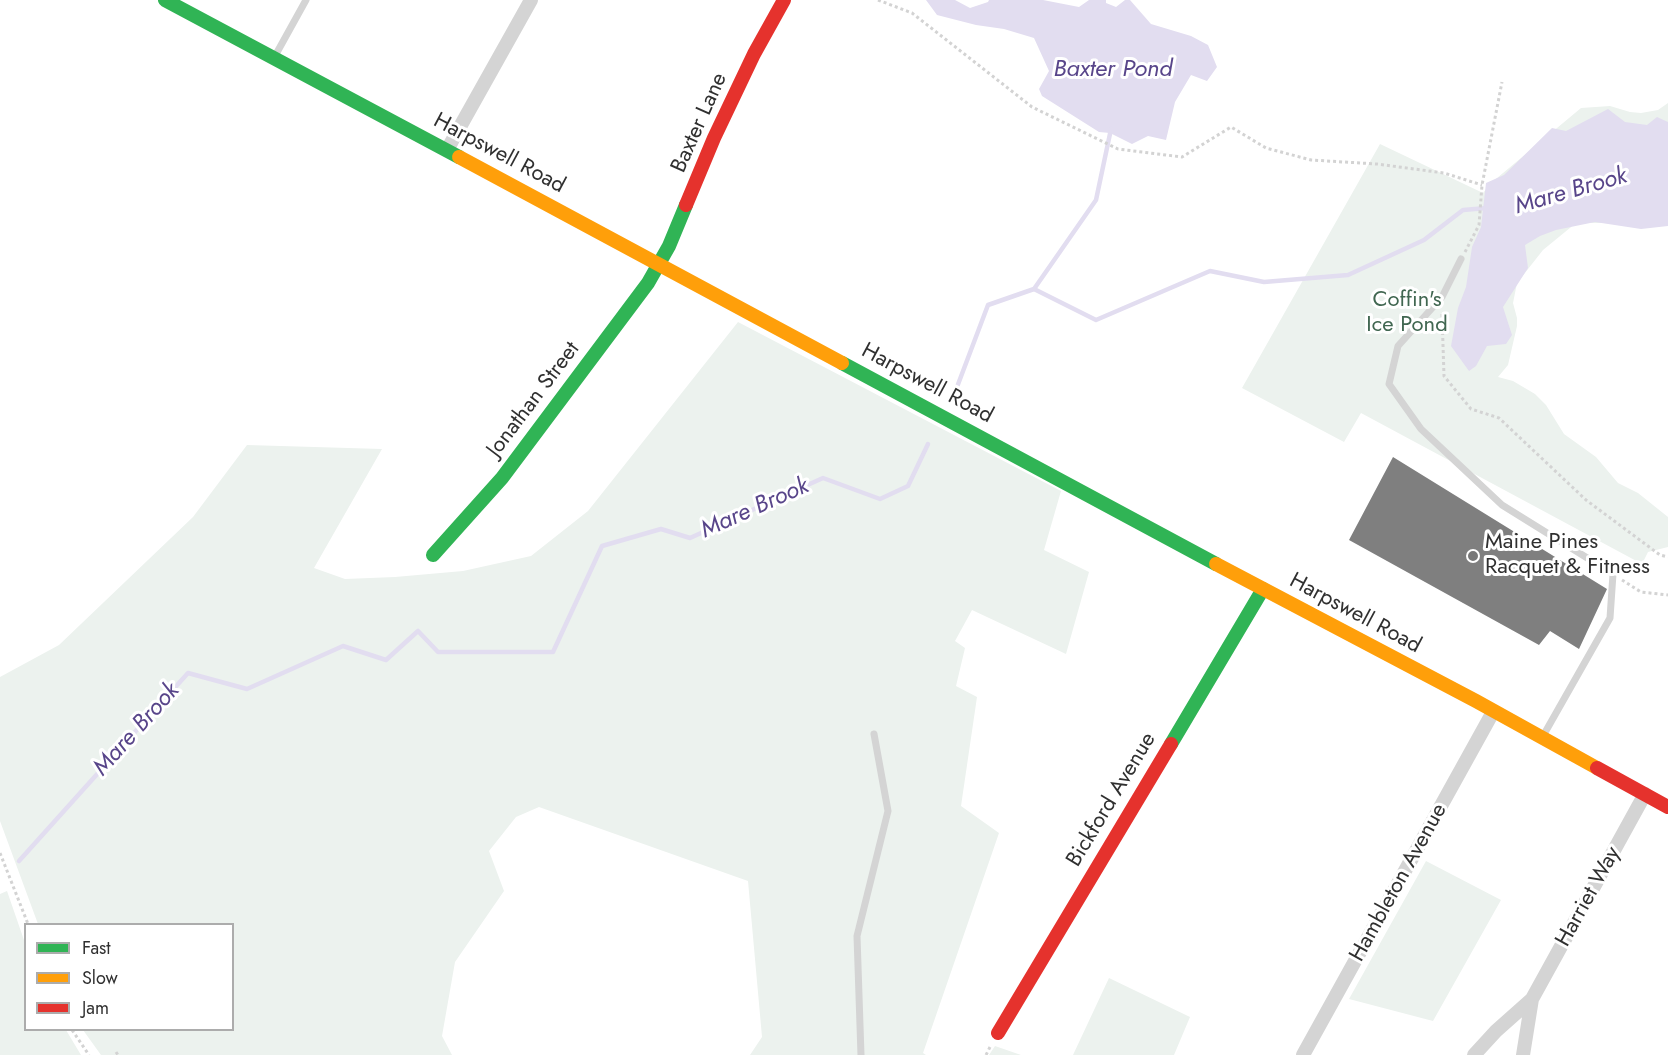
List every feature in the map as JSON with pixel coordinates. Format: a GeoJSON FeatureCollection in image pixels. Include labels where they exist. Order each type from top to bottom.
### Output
{"type":"FeatureCollection","features":[{"type":"Feature","properties":{"kind":"main road","name":"Harpswell Road"},"geometry":{"type":"LineString","coordinates":[[165,0],[1668,807]]}},
{"type":"Feature","properties":{"kind":"main road","name":"Baxter Lane"},"geometry":{"type":"LineString","coordinates":[[659,265],[685,212],[714,138],[754,54],[784,0]]}},
{"type":"Feature","properties":{"kind":"main road","name":"Jonathan Street"},"geometry":{"type":"LineString","coordinates":[[433,555],[508,469],[634,302],[659,265]]}},
{"type":"Feature","properties":{"kind":"main road","name":"Bickford Avenue"},"geometry":{"type":"LineString","coordinates":[[998,1033],[1263,589]]}},
{"type":"Feature","properties":{"kind":"street"},"geometry":{"type":"LineString","coordinates":[[447,150],[531,0]]}},
{"type":"Feature","properties":{"kind":"street","name":"Hambleton Avenue"},"geometry":{"type":"LineString","coordinates":[[1303,1055],[1493,712]]}},
{"type":"Feature","properties":{"kind":"street","name":"Harriet Way"},"geometry":{"type":"LineString","coordinates":[[1522,1055],[1532,999],[1646,794]]}},
{"type":"Feature","properties":{"kind":"street","name":"Harriet Way"},"geometry":{"type":"LineString","coordinates":[[1474,1055],[1496,1031],[1532,999]]}},
{"type":"Feature","properties":{"kind":"lane"},"geometry":{"type":"LineString","coordinates":[[274,58],[306,0]]}},
{"type":"Feature","properties":{"kind":"lane"},"geometry":{"type":"LineString","coordinates":[[1461,259],[1442,297],[1398,346],[1389,384],[1421,429],[1502,505],[1613,574],[1610,618],[1542,738]]}},
{"type":"Feature","properties":{"kind":"lane"},"geometry":{"type":"LineString","coordinates":[[861,1055],[857,936],[888,812],[874,734]]}},
{"type":"Feature","properties":{"kind":"path"},"geometry":{"type":"LineString","coordinates":[[878,0],[912,13],[1032,107],[1118,149],[1182,157],[1231,127],[1266,148],[1311,160],[1377,164],[1444,173],[1482,185]]}},
{"type":"Feature","properties":{"kind":"path"},"geometry":{"type":"LineString","coordinates":[[1461,259],[1479,225],[1482,185],[1502,82]]}},
{"type":"Feature","properties":{"kind":"path"},"geometry":{"type":"LineString","coordinates":[[1442,297],[1444,376],[1471,409],[1498,418],[1586,500],[1660,555],[1668,557]]}},
{"type":"Feature","properties":{"kind":"path"},"geometry":{"type":"LineString","coordinates":[[1613,574],[1641,592],[1668,595]]}},
{"type":"Feature","properties":{"kind":"path"},"geometry":{"type":"LineString","coordinates":[[0,853],[28,923]]}},
{"type":"Feature","properties":{"kind":"path"},"geometry":{"type":"LineString","coordinates":[[73,1031],[89,1055]]}},
{"type":"Feature","properties":{"kind":"green space","name":"Coffin's Ice Pond"},"geometry":{"type":"Polygon","coordinates":[[[1668,103],[1668,215],[1611,223],[1576,223],[1543,250],[1517,283],[1513,303],[1517,326],[1508,365],[1498,377],[1513,381],[1535,394],[1546,405],[1564,434],[1596,457],[1618,483],[1638,493],[1668,517],[1668,547],[1648,552],[1642,564],[1361,413],[1344,442],[1242,388],[1380,144],[1483,193],[1491,183],[1581,108],[1610,106],[1641,113],[1658,110],[1668,103]]]}},
{"type":"Feature","properties":{"kind":"green space"},"geometry":{"type":"Polygon","coordinates":[[[738,322],[1061,491],[1044,550],[1089,572],[1066,654],[972,610],[955,641],[965,648],[956,686],[977,697],[961,806],[999,833],[923,1053],[926,1055],[750,1055],[762,1037],[748,881],[539,807],[516,817],[489,851],[504,891],[455,962],[442,1036],[452,1055],[101,1055],[84,1031],[234,1031],[234,923],[38,923],[0,821],[0,677],[59,645],[193,517],[247,445],[382,449],[314,568],[345,579],[463,571],[531,556],[588,511],[738,322]]]}},
{"type":"Feature","properties":{"kind":"green space"},"geometry":{"type":"Polygon","coordinates":[[[1426,861],[1501,900],[1433,1021],[1349,999],[1426,861]]]}},
{"type":"Feature","properties":{"kind":"green space"},"geometry":{"type":"Polygon","coordinates":[[[7,891],[24,940],[24,1031],[67,1031],[81,1055],[0,1055],[0,894],[7,891]]]}},
{"type":"Feature","properties":{"kind":"green space"},"geometry":{"type":"Polygon","coordinates":[[[1109,978],[1190,1017],[1174,1055],[1073,1055],[1109,978]]]}},
{"type":"Feature","properties":{"kind":"green space"},"geometry":{"type":"Polygon","coordinates":[[[995,1046],[1021,1055],[989,1055],[995,1046]]]}},
{"type":"Feature","properties":{"kind":"water","name":"Baxter Pond"},"geometry":{"type":"Polygon","coordinates":[[[926,0],[955,0],[970,8],[989,0],[1043,0],[1079,7],[1089,0],[1106,0],[1106,3],[1116,7],[1125,0],[1130,0],[1151,24],[1191,36],[1208,45],[1217,67],[1207,81],[1191,75],[1175,102],[1166,140],[1148,136],[1132,144],[1110,133],[1099,132],[1042,96],[1039,89],[1049,71],[1034,38],[1004,29],[976,25],[937,15],[926,0]]]}},
{"type":"Feature","properties":{"kind":"water","name":"Coffin's Ice Pond"},"geometry":{"type":"Polygon","coordinates":[[[1608,109],[1625,122],[1647,125],[1657,117],[1668,122],[1668,226],[1641,229],[1595,222],[1556,230],[1525,245],[1528,268],[1503,307],[1512,335],[1506,344],[1487,346],[1476,366],[1469,371],[1451,346],[1458,308],[1466,287],[1472,247],[1481,227],[1486,183],[1504,175],[1552,128],[1566,131],[1608,109]]]}},
{"type":"Feature","properties":{"kind":"building"},"geometry":{"type":"Polygon","coordinates":[[[1393,457],[1607,589],[1579,649],[1550,631],[1539,645],[1349,540],[1393,457]]]}},
{"type":"Feature","properties":{"kind":"waterway"},"geometry":{"type":"LineString","coordinates":[[1034,289],[1096,200],[1111,129]]}},
{"type":"Feature","properties":{"kind":"waterway","name":"Mare Brook"},"geometry":{"type":"LineString","coordinates":[[957,387],[988,305],[1034,289],[1096,320],[1210,271],[1264,282],[1348,275],[1424,240],[1463,210],[1487,208]]}},
{"type":"Feature","properties":{"kind":"waterway","name":"Mare Brook"},"geometry":{"type":"LineString","coordinates":[[19,861],[188,673],[247,689],[343,646],[386,660],[418,631],[438,652],[553,652],[602,546],[661,529],[690,538],[823,478],[880,499],[908,486],[928,444]]}},
{"type":"Feature","properties":{"kind":"traffic: fast"},"geometry":{"type":"LineString","coordinates":[[165,0],[459,157]]}},
{"type":"Feature","properties":{"kind":"traffic: fast"},"geometry":{"type":"LineString","coordinates":[[433,555],[502,478],[648,283],[669,246],[686,205]]}},
{"type":"Feature","properties":{"kind":"traffic: fast"},"geometry":{"type":"LineString","coordinates":[[842,363],[1216,564]]}},
{"type":"Feature","properties":{"kind":"traffic: fast"},"geometry":{"type":"LineString","coordinates":[[1171,744],[1263,589]]}},
{"type":"Feature","properties":{"kind":"traffic: slow"},"geometry":{"type":"LineString","coordinates":[[459,157],[842,363]]}},
{"type":"Feature","properties":{"kind":"traffic: slow"},"geometry":{"type":"LineString","coordinates":[[1216,564],[1476,701],[1597,768]]}},
{"type":"Feature","properties":{"kind":"traffic: jam"},"geometry":{"type":"LineString","coordinates":[[686,205],[714,138],[754,54],[784,0]]}},
{"type":"Feature","properties":{"kind":"traffic: jam"},"geometry":{"type":"LineString","coordinates":[[998,1033],[1171,744]]}},
{"type":"Feature","properties":{"kind":"traffic: jam"},"geometry":{"type":"LineString","coordinates":[[1597,768],[1668,807]]}},
{"type":"Feature","properties":{"kind":"place","name":"Maine Pines Racquet & Fitness"},"geometry":{"type":"Point","coordinates":[1473,556]}}]}
